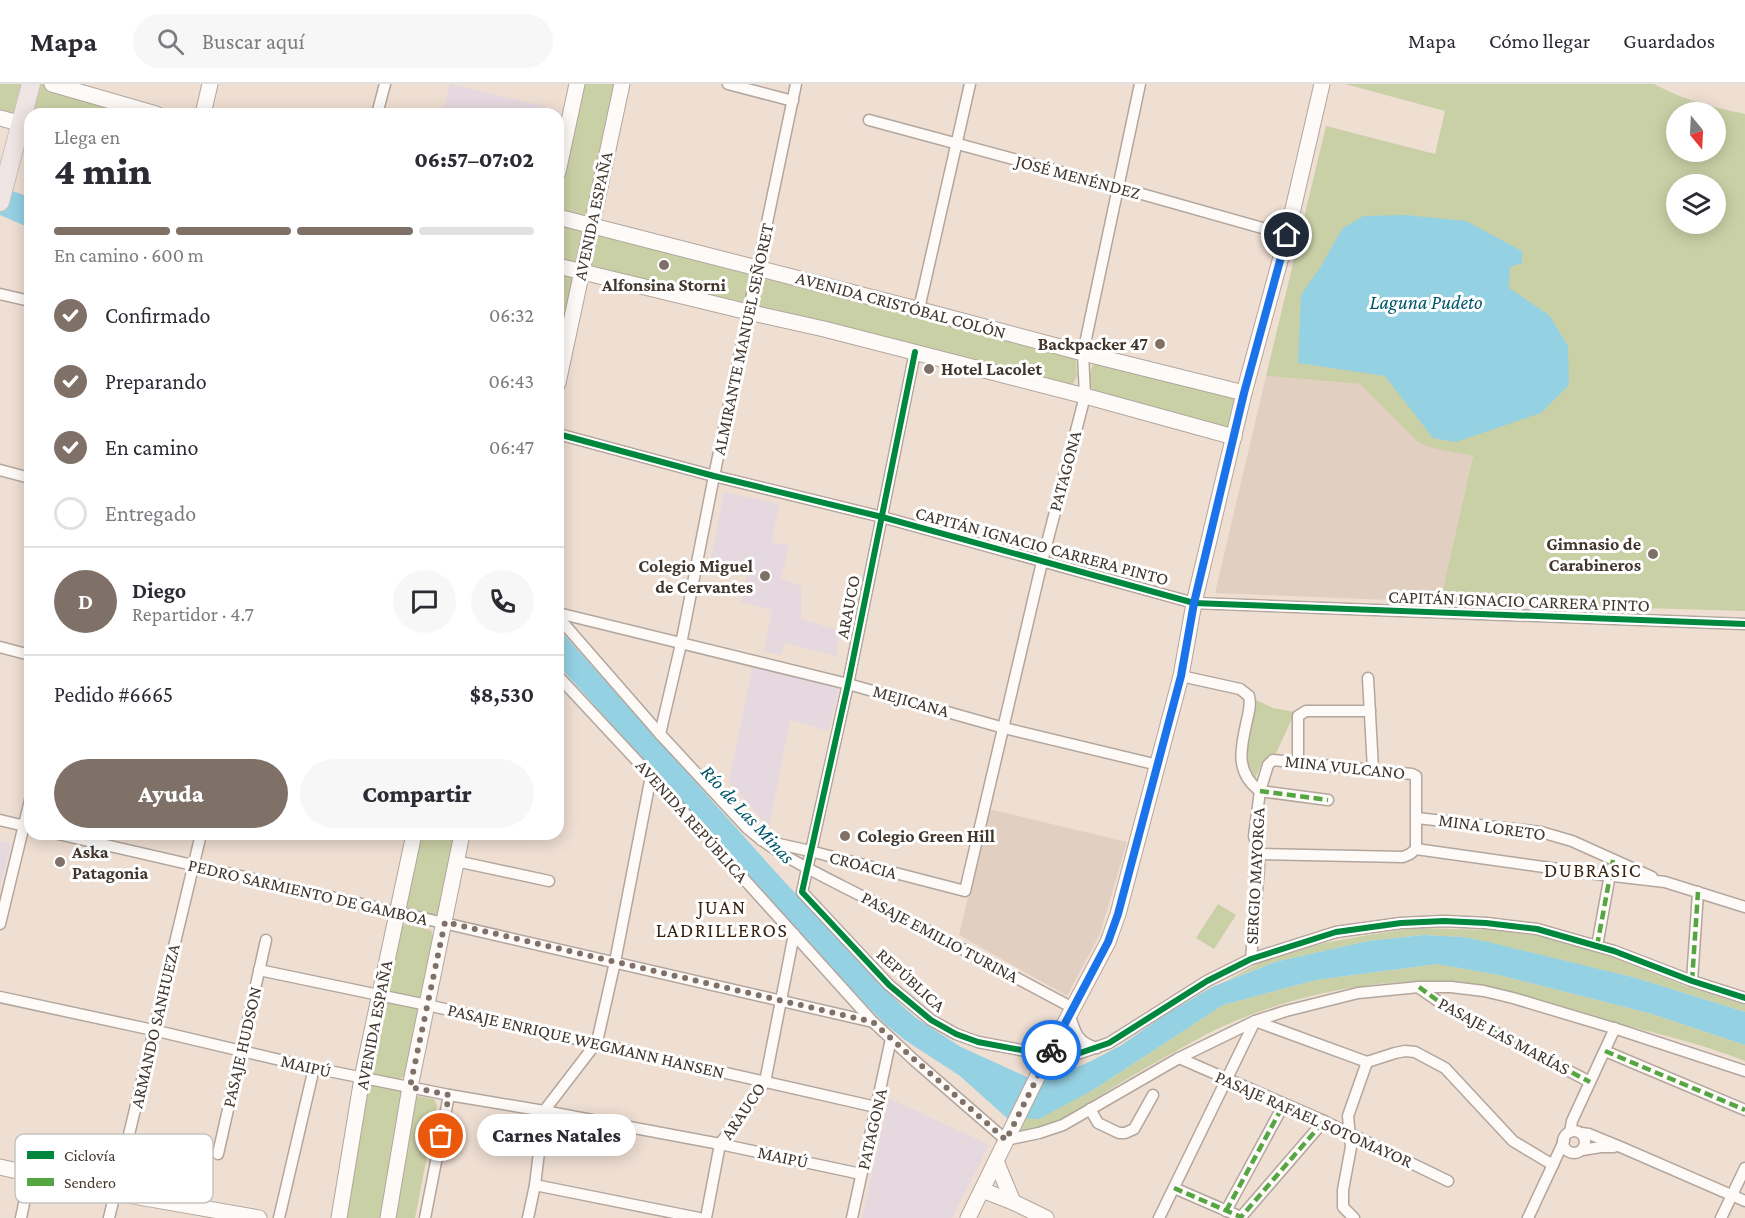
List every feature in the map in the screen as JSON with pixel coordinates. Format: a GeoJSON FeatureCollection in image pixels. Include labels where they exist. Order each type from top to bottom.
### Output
{"type":"FeatureCollection","features":[{"type":"Feature","properties":{"kind":"main road"},"geometry":{"type":"LineString","coordinates":[[27,108],[31,84]]}},
{"type":"Feature","properties":{"kind":"main road"},"geometry":{"type":"LineString","coordinates":[[0,202],[24,128]]}},
{"type":"Feature","properties":{"kind":"street"},"geometry":{"type":"LineString","coordinates":[[52,84],[135,108]]}},
{"type":"Feature","properties":{"kind":"street"},"geometry":{"type":"LineString","coordinates":[[204,108],[210,84]]}},
{"type":"Feature","properties":{"kind":"street"},"geometry":{"type":"LineString","coordinates":[[379,108],[385,84]]}},
{"type":"Feature","properties":{"kind":"street"},"geometry":{"type":"LineString","coordinates":[[564,144],[577,84]]}},
{"type":"Feature","properties":{"kind":"street","name":"AVENIDA ESPAÑA"},"geometry":{"type":"LineString","coordinates":[[564,354],[622,84]]}},
{"type":"Feature","properties":{"kind":"street"},"geometry":{"type":"LineString","coordinates":[[728,84],[793,101]]}},
{"type":"Feature","properties":{"kind":"street","name":"ALMIRANTE MANUEL SEÑORET"},"geometry":{"type":"LineString","coordinates":[[660,734],[681,644],[796,84]]}},
{"type":"Feature","properties":{"kind":"street"},"geometry":{"type":"LineString","coordinates":[[920,309],[970,84]]}},
{"type":"Feature","properties":{"kind":"street","name":"PATAGONA"},"geometry":{"type":"LineString","coordinates":[[965,891],[1042,562],[1085,396],[1083,353],[1140,84]]}},
{"type":"Feature","properties":{"kind":"street"},"geometry":{"type":"LineString","coordinates":[[968,1218],[1046,1060],[1108,942],[1118,914],[1181,676],[1194,603],[1244,393],[1287,235],[1322,84]]}},
{"type":"Feature","properties":{"kind":"street"},"geometry":{"type":"LineString","coordinates":[[0,118],[24,125]]}},
{"type":"Feature","properties":{"kind":"street","name":"JOSÉ MENÉNDEZ"},"geometry":{"type":"LineString","coordinates":[[869,120],[1287,235]]}},
{"type":"Feature","properties":{"kind":"street","name":"AVENIDA CRISTÓBAL COLÓN"},"geometry":{"type":"LineString","coordinates":[[564,219],[1244,393]]}},
{"type":"Feature","properties":{"kind":"street"},"geometry":{"type":"LineString","coordinates":[[564,268],[915,352],[1234,437]]}},
{"type":"Feature","properties":{"kind":"street"},"geometry":{"type":"LineString","coordinates":[[0,294],[24,300]]}},
{"type":"Feature","properties":{"kind":"street","name":"ARAUCO"},"geometry":{"type":"LineString","coordinates":[[806,867],[848,684],[915,352]]}},
{"type":"Feature","properties":{"kind":"street","name":"CAPITÁN IGNACIO CARRERA PINTO"},"geometry":{"type":"LineString","coordinates":[[564,436],[882,518],[1194,603],[1745,624]]}},
{"type":"Feature","properties":{"kind":"street"},"geometry":{"type":"LineString","coordinates":[[0,470],[24,476]]}},
{"type":"Feature","properties":{"kind":"street","name":"MEJICANA"},"geometry":{"type":"LineString","coordinates":[[564,616],[848,684],[1004,728],[1158,765]]}},
{"type":"Feature","properties":{"kind":"street","name":"AVENIDA REPÚBLICA"},"geometry":{"type":"LineString","coordinates":[[564,622],[660,734],[748,829],[761,840],[806,867]]}},
{"type":"Feature","properties":{"kind":"street"},"geometry":{"type":"LineString","coordinates":[[0,647],[24,653]]}},
{"type":"Feature","properties":{"kind":"street"},"geometry":{"type":"LineString","coordinates":[[1181,676],[1240,689],[1249,696],[1250,707],[1241,757],[1244,772],[1252,785],[1260,791],[1328,800]]}},
{"type":"Feature","properties":{"kind":"street"},"geometry":{"type":"LineString","coordinates":[[1368,678],[1373,769]]}},
{"type":"Feature","properties":{"kind":"street","name":"AVENIDA REPÚBLICA"},"geometry":{"type":"LineString","coordinates":[[564,682],[873,1022],[1009,1135]]}},
{"type":"Feature","properties":{"kind":"street"},"geometry":{"type":"LineString","coordinates":[[1298,762],[1298,716],[1300,713],[1306,711],[1370,711]]}},
{"type":"Feature","properties":{"kind":"street","name":"SERGIO MAYORGA"},"geometry":{"type":"LineString","coordinates":[[1251,959],[1259,867],[1259,854],[1254,836],[1260,791],[1268,765],[1274,760]]}},
{"type":"Feature","properties":{"kind":"street","name":"MINA VULCANO"},"geometry":{"type":"LineString","coordinates":[[1274,760],[1412,774],[1416,776],[1417,818]]}},
{"type":"Feature","properties":{"kind":"street"},"geometry":{"type":"LineString","coordinates":[[528,1218],[535,1185],[544,1111],[597,1042],[651,776]]}},
{"type":"Feature","properties":{"kind":"street"},"geometry":{"type":"LineString","coordinates":[[1416,849],[1417,818]]}},
{"type":"Feature","properties":{"kind":"street","name":"MINA LORETO"},"geometry":{"type":"LineString","coordinates":[[1417,818],[1542,832],[1572,841],[1665,882]]}},
{"type":"Feature","properties":{"kind":"street"},"geometry":{"type":"LineString","coordinates":[[0,820],[24,826]]}},
{"type":"Feature","properties":{"kind":"street"},"geometry":{"type":"LineString","coordinates":[[0,924],[24,838]]}},
{"type":"Feature","properties":{"kind":"street","name":"PEDRO SARMIENTO DE GAMBOA"},"geometry":{"type":"LineString","coordinates":[[83,840],[873,1022]]}},
{"type":"Feature","properties":{"kind":"street","name":"ARMANDO SANHUEZA"},"geometry":{"type":"LineString","coordinates":[[129,1134],[200,840]]}},
{"type":"Feature","properties":{"kind":"street","name":"AVENIDA ESPAÑA"},"geometry":{"type":"LineString","coordinates":[[339,1218],[362,1078],[413,840]]}},
{"type":"Feature","properties":{"kind":"street"},"geometry":{"type":"LineString","coordinates":[[388,1218],[410,1087],[461,840]]}},
{"type":"Feature","properties":{"kind":"street","name":"CROACIA"},"geometry":{"type":"LineString","coordinates":[[761,840],[965,891]]}},
{"type":"Feature","properties":{"kind":"street"},"geometry":{"type":"LineString","coordinates":[[1259,854],[1403,857],[1416,849],[1665,882],[1745,907]]}},
{"type":"Feature","properties":{"kind":"street"},"geometry":{"type":"LineString","coordinates":[[1597,946],[1613,860]]}},
{"type":"Feature","properties":{"kind":"street"},"geometry":{"type":"LineString","coordinates":[[456,861],[549,881]]}},
{"type":"Feature","properties":{"kind":"street","name":"PASAJE EMILIO TURINA"},"geometry":{"type":"LineString","coordinates":[[806,867],[951,942],[1072,1012]]}},
{"type":"Feature","properties":{"kind":"street","name":"REPÚBLICA"},"geometry":{"type":"LineString","coordinates":[[806,867],[802,892],[889,985],[931,1020],[956,1034],[978,1042],[1046,1060]]}},
{"type":"Feature","properties":{"kind":"street"},"geometry":{"type":"LineString","coordinates":[[1692,981],[1698,892]]}},
{"type":"Feature","properties":{"kind":"street"},"geometry":{"type":"LineString","coordinates":[[1046,1060],[1098,1048],[1122,1036],[1207,981],[1251,959],[1336,932],[1401,923],[1444,921],[1537,929],[1614,951],[1692,981],[1745,998]]}},
{"type":"Feature","properties":{"kind":"street","name":"ARAUCO"},"geometry":{"type":"LineString","coordinates":[[706,1218],[720,1144],[765,1082],[794,934]]}},
{"type":"Feature","properties":{"kind":"street","name":"PASAJE HUDSON"},"geometry":{"type":"LineString","coordinates":[[218,1154],[266,940]]}},
{"type":"Feature","properties":{"kind":"street","name":"PASAJE ENRIQUE WEGMANN HANSEN"},"geometry":{"type":"LineString","coordinates":[[259,970],[597,1042],[876,1107]]}},
{"type":"Feature","properties":{"kind":"street"},"geometry":{"type":"LineString","coordinates":[[1009,1135],[1038,1133],[1063,1125],[1179,1058],[1255,1021],[1358,993],[1419,987],[1451,987],[1514,998],[1615,1028],[1745,1071]]}},
{"type":"Feature","properties":{"kind":"street","name":"PASAJE LAS MARÍAS"},"geometry":{"type":"LineString","coordinates":[[1419,987],[1445,1006],[1590,1082]]}},
{"type":"Feature","properties":{"kind":"street","name":"MAIPÚ"},"geometry":{"type":"LineString","coordinates":[[0,997],[362,1078],[720,1144],[861,1174]]}},
{"type":"Feature","properties":{"kind":"street"},"geometry":{"type":"LineString","coordinates":[[1072,1012],[1075,1034],[1088,1046],[1098,1048]]}},
{"type":"Feature","properties":{"kind":"street"},"geometry":{"type":"LineString","coordinates":[[1255,1021],[1367,1062],[1405,1051],[1415,1052],[1445,1068],[1513,1141],[1553,1165]]}},
{"type":"Feature","properties":{"kind":"street"},"geometry":{"type":"LineString","coordinates":[[1159,1218],[1255,1021]]}},
{"type":"Feature","properties":{"kind":"street"},"geometry":{"type":"LineString","coordinates":[[1615,1028],[1572,1121],[1571,1135],[1565,1148],[1568,1151],[1601,1147],[1623,1148]]}},
{"type":"Feature","properties":{"kind":"street","name":"PATAGONA"},"geometry":{"type":"LineString","coordinates":[[852,1218],[891,1039]]}},
{"type":"Feature","properties":{"kind":"street"},"geometry":{"type":"LineString","coordinates":[[1605,1051],[1745,1110]]}},
{"type":"Feature","properties":{"kind":"street","name":"PASAJE RAFAEL SOTOMAYOR"},"geometry":{"type":"LineString","coordinates":[[1179,1058],[1348,1132],[1448,1181]]}},
{"type":"Feature","properties":{"kind":"street"},"geometry":{"type":"LineString","coordinates":[[1353,1218],[1343,1206],[1342,1190],[1351,1147],[1348,1116],[1367,1062]]}},
{"type":"Feature","properties":{"kind":"street"},"geometry":{"type":"LineString","coordinates":[[279,1218],[314,1068]]}},
{"type":"Feature","properties":{"kind":"street"},"geometry":{"type":"LineString","coordinates":[[425,1218],[449,1095]]}},
{"type":"Feature","properties":{"kind":"street"},"geometry":{"type":"LineString","coordinates":[[1090,1109],[1098,1123],[1119,1133],[1125,1133],[1134,1129],[1153,1095]]}},
{"type":"Feature","properties":{"kind":"street"},"geometry":{"type":"LineString","coordinates":[[1226,1211],[1284,1104]]}},
{"type":"Feature","properties":{"kind":"street"},"geometry":{"type":"LineString","coordinates":[[1174,1188],[1241,1217],[1323,1121]]}},
{"type":"Feature","properties":{"kind":"street"},"geometry":{"type":"LineString","coordinates":[[1571,1135],[1589,1134],[1745,1201]]}},
{"type":"Feature","properties":{"kind":"street"},"geometry":{"type":"LineString","coordinates":[[1528,1218],[1553,1165],[1571,1135]]}},
{"type":"Feature","properties":{"kind":"street"},"geometry":{"type":"LineString","coordinates":[[1553,1165],[1584,1147],[1585,1140],[1571,1135]]}},
{"type":"Feature","properties":{"kind":"street"},"geometry":{"type":"LineString","coordinates":[[996,1161],[1013,1202]]}},
{"type":"Feature","properties":{"kind":"street"},"geometry":{"type":"LineString","coordinates":[[0,1167],[15,1170]]}},
{"type":"Feature","properties":{"kind":"street"},"geometry":{"type":"LineString","coordinates":[[1721,1218],[1745,1168]]}},
{"type":"Feature","properties":{"kind":"street"},"geometry":{"type":"LineString","coordinates":[[535,1185],[699,1218]]}},
{"type":"Feature","properties":{"kind":"street"},"geometry":{"type":"LineString","coordinates":[[982,1190],[1046,1218]]}},
{"type":"Feature","properties":{"kind":"street"},"geometry":{"type":"LineString","coordinates":[[21,1218],[24,1203]]}},
{"type":"Feature","properties":{"kind":"street","name":"ARMANDO SANHUEZA"},"geometry":{"type":"LineString","coordinates":[[109,1218],[113,1203]]}},
{"type":"Feature","properties":{"kind":"street"},"geometry":{"type":"LineString","coordinates":[[173,1203],[259,1218]]}},
{"type":"Feature","properties":{"kind":"shaded area"},"geometry":{"type":"Polygon","coordinates":[[[450,84],[551,108],[444,108],[450,84]]]}},
{"type":"Feature","properties":{"kind":"shaded area"},"geometry":{"type":"Polygon","coordinates":[[[1266,376],[1372,385],[1419,443],[1473,456],[1440,602],[1215,593],[1266,376]]]}},
{"type":"Feature","properties":{"kind":"shaded area","name":"Colegio Miguel de Cervantes"},"geometry":{"type":"Polygon","coordinates":[[[724,492],[779,504],[772,542],[789,546],[781,579],[801,586],[801,619],[840,631],[836,656],[784,643],[781,655],[764,651],[772,610],[741,602],[748,572],[710,562],[724,492]]]}},
{"type":"Feature","properties":{"kind":"shaded area"},"geometry":{"type":"Polygon","coordinates":[[[753,663],[839,688],[828,731],[790,720],[769,827],[729,782],[753,663]]]}},
{"type":"Feature","properties":{"kind":"shaded area"},"geometry":{"type":"Polygon","coordinates":[[[989,809],[1127,842],[1100,934],[1067,996],[959,935],[989,809]]]}},
{"type":"Feature","properties":{"kind":"shaded area"},"geometry":{"type":"Polygon","coordinates":[[[0,841],[11,843],[0,888],[0,841]]]}},
{"type":"Feature","properties":{"kind":"shaded area"},"geometry":{"type":"Polygon","coordinates":[[[889,1098],[989,1145],[952,1218],[862,1218],[889,1098]]]}},
{"type":"Feature","properties":{"kind":"green space"},"geometry":{"type":"Polygon","coordinates":[[[0,84],[44,84],[135,108],[24,108],[24,114],[0,114],[0,84]]]}},
{"type":"Feature","properties":{"kind":"green space"},"geometry":{"type":"Polygon","coordinates":[[[583,84],[618,84],[564,331],[564,171],[583,84]]]}},
{"type":"Feature","properties":{"kind":"green space"},"geometry":{"type":"Polygon","coordinates":[[[1345,84],[1654,84],[1698,102],[1666,102],[1666,162],[1726,162],[1726,110],[1745,114],[1745,611],[1440,602],[1473,456],[1432,448],[1419,443],[1360,384],[1266,376],[1326,126],[1435,154],[1445,111],[1345,84]]]}},
{"type":"Feature","properties":{"kind":"green space"},"geometry":{"type":"Polygon","coordinates":[[[597,233],[745,270],[750,278],[745,301],[739,305],[590,267],[597,233]]]}},
{"type":"Feature","properties":{"kind":"green space"},"geometry":{"type":"Polygon","coordinates":[[[769,275],[1071,356],[1076,360],[1077,376],[1073,384],[1065,388],[760,310],[756,305],[762,279],[769,275]]]}},
{"type":"Feature","properties":{"kind":"green space"},"geometry":{"type":"Polygon","coordinates":[[[1094,362],[1232,396],[1235,401],[1229,427],[1223,431],[1097,396],[1091,387],[1090,379],[1094,362]]]}},
{"type":"Feature","properties":{"kind":"green space"},"geometry":{"type":"Polygon","coordinates":[[[1254,699],[1273,708],[1295,712],[1273,760],[1262,763],[1252,785],[1241,750],[1254,699]]]}},
{"type":"Feature","properties":{"kind":"green space"},"geometry":{"type":"Polygon","coordinates":[[[416,840],[453,840],[438,914],[432,917],[407,911],[401,905],[416,840]]]}},
{"type":"Feature","properties":{"kind":"green space"},"geometry":{"type":"Polygon","coordinates":[[[1218,904],[1236,915],[1214,949],[1196,938],[1218,904]]]}},
{"type":"Feature","properties":{"kind":"green space"},"geometry":{"type":"Polygon","coordinates":[[[404,924],[431,930],[433,936],[404,1076],[399,1080],[371,1075],[368,1069],[398,926],[404,924]]]}},
{"type":"Feature","properties":{"kind":"green space"},"geometry":{"type":"Polygon","coordinates":[[[1414,928],[1493,930],[1541,936],[1615,958],[1683,985],[1745,1005],[1745,1012],[1636,978],[1463,937],[1423,935],[1368,941],[1275,962],[1226,981],[1259,963],[1296,950],[1414,928]]]}},
{"type":"Feature","properties":{"kind":"green space"},"geometry":{"type":"Polygon","coordinates":[[[1437,964],[1499,975],[1652,1014],[1745,1045],[1745,1061],[1699,1045],[1515,994],[1451,983],[1390,983],[1325,993],[1293,1001],[1232,1022],[1163,1058],[1058,1120],[1045,1126],[1016,1133],[1025,1119],[1093,1090],[1223,1005],[1316,980],[1437,964]]]}},
{"type":"Feature","properties":{"kind":"green space"},"geometry":{"type":"Polygon","coordinates":[[[367,1083],[402,1089],[382,1218],[345,1218],[367,1083]]]}},
{"type":"Feature","properties":{"kind":"green space"},"geometry":{"type":"Polygon","coordinates":[[[418,1096],[434,1099],[437,1105],[415,1218],[391,1218],[412,1099],[418,1096]]]}},
{"type":"Feature","properties":{"kind":"water"},"geometry":{"type":"Polygon","coordinates":[[[0,188],[24,195],[24,225],[0,215],[0,188]]]}},
{"type":"Feature","properties":{"kind":"water","name":"Laguna Pudeto"},"geometry":{"type":"Polygon","coordinates":[[[1406,215],[1466,221],[1522,251],[1522,263],[1510,267],[1509,288],[1549,315],[1568,346],[1569,385],[1541,413],[1456,442],[1433,438],[1385,376],[1298,363],[1301,295],[1342,229],[1363,216],[1406,215]]]}},
{"type":"Feature","properties":{"kind":"water"},"geometry":{"type":"Polygon","coordinates":[[[564,635],[781,878],[899,1003],[916,1018],[961,1047],[1029,1078],[1070,1070],[1089,1062],[1120,1046],[1165,1015],[1212,987],[1275,962],[1368,941],[1423,935],[1463,937],[1488,942],[1636,978],[1745,1012],[1745,1045],[1652,1014],[1499,975],[1437,964],[1316,980],[1223,1005],[1093,1090],[1039,1119],[1007,1118],[960,1076],[885,1024],[840,978],[564,672],[564,635]]]}},
{"type":"Feature","properties":{"kind":"marked path"},"geometry":{"type":"LineString","coordinates":[[1260,791],[1328,800]]}},
{"type":"Feature","properties":{"kind":"marked path"},"geometry":{"type":"LineString","coordinates":[[1597,946],[1613,860]]}},
{"type":"Feature","properties":{"kind":"marked path"},"geometry":{"type":"LineString","coordinates":[[1692,981],[1698,892]]}},
{"type":"Feature","properties":{"kind":"marked path"},"geometry":{"type":"LineString","coordinates":[[1419,987],[1445,1006],[1590,1082]]}},
{"type":"Feature","properties":{"kind":"marked path"},"geometry":{"type":"LineString","coordinates":[[1605,1051],[1745,1110]]}},
{"type":"Feature","properties":{"kind":"marked path"},"geometry":{"type":"LineString","coordinates":[[1226,1211],[1284,1104]]}},
{"type":"Feature","properties":{"kind":"marked path"},"geometry":{"type":"LineString","coordinates":[[1174,1188],[1241,1217],[1324,1121]]}},
{"type":"Feature","properties":{"kind":"cycle path"},"geometry":{"type":"LineString","coordinates":[[915,352],[848,684],[802,892],[889,985],[931,1020],[956,1034],[978,1042],[1048,1055],[1077,1054],[1109,1043],[1207,981],[1251,959],[1336,932],[1401,923],[1444,921],[1537,929],[1614,951],[1692,981],[1745,998]]}},
{"type":"Feature","properties":{"kind":"cycle path"},"geometry":{"type":"LineString","coordinates":[[564,436],[714,476],[882,517],[1194,603],[1745,624]]}},
{"type":"Feature","properties":{"kind":"way so far"},"geometry":{"type":"LineString","coordinates":[[441,1136],[449,1095],[410,1087],[445,922],[873,1022],[1006,1140],[1051,1050]]}},
{"type":"Feature","properties":{"kind":"place","name":"Alfonsina Storni"},"geometry":{"type":"Point","coordinates":[664,265]}},
{"type":"Feature","properties":{"kind":"place","name":"Backpacker 47"},"geometry":{"type":"Point","coordinates":[1160,344]}},
{"type":"Feature","properties":{"kind":"place","name":"Hotel Lacolet"},"geometry":{"type":"Point","coordinates":[929,369]}},
{"type":"Feature","properties":{"kind":"place","name":"Gimnasio de Carabineros"},"geometry":{"type":"Point","coordinates":[1653,554]}},
{"type":"Feature","properties":{"kind":"place","name":"Colegio Miguel de Cervantes"},"geometry":{"type":"Point","coordinates":[765,576]}},
{"type":"Feature","properties":{"kind":"place","name":"Colegio Green Hill"},"geometry":{"type":"Point","coordinates":[845,836]}},
{"type":"Feature","properties":{"kind":"place","name":"Aska Patagonia"},"geometry":{"type":"Point","coordinates":[60,862]}},
{"type":"Feature","properties":{"kind":"place","name":"Carnes Natales"},"geometry":{"type":"Point","coordinates":[441,1136]}},
{"type":"Feature","properties":{"kind":"district","name":"DUBRASIC"},"geometry":{"type":"Point","coordinates":[1593,870]}},
{"type":"Feature","properties":{"kind":"district","name":"JUAN LADRILLEROS"},"geometry":{"type":"Point","coordinates":[722,918]}},
{"type":"Feature","properties":{"kind":"route"},"geometry":{"type":"LineString","coordinates":[[1051,1050],[1108,942],[1118,914],[1181,676],[1194,603],[1244,393],[1287,235]]}},
{"type":"Feature","properties":{"kind":"water label","name":"Río de Las Minas"},"geometry":{"type":"Point","coordinates":[748,814]}}]}
